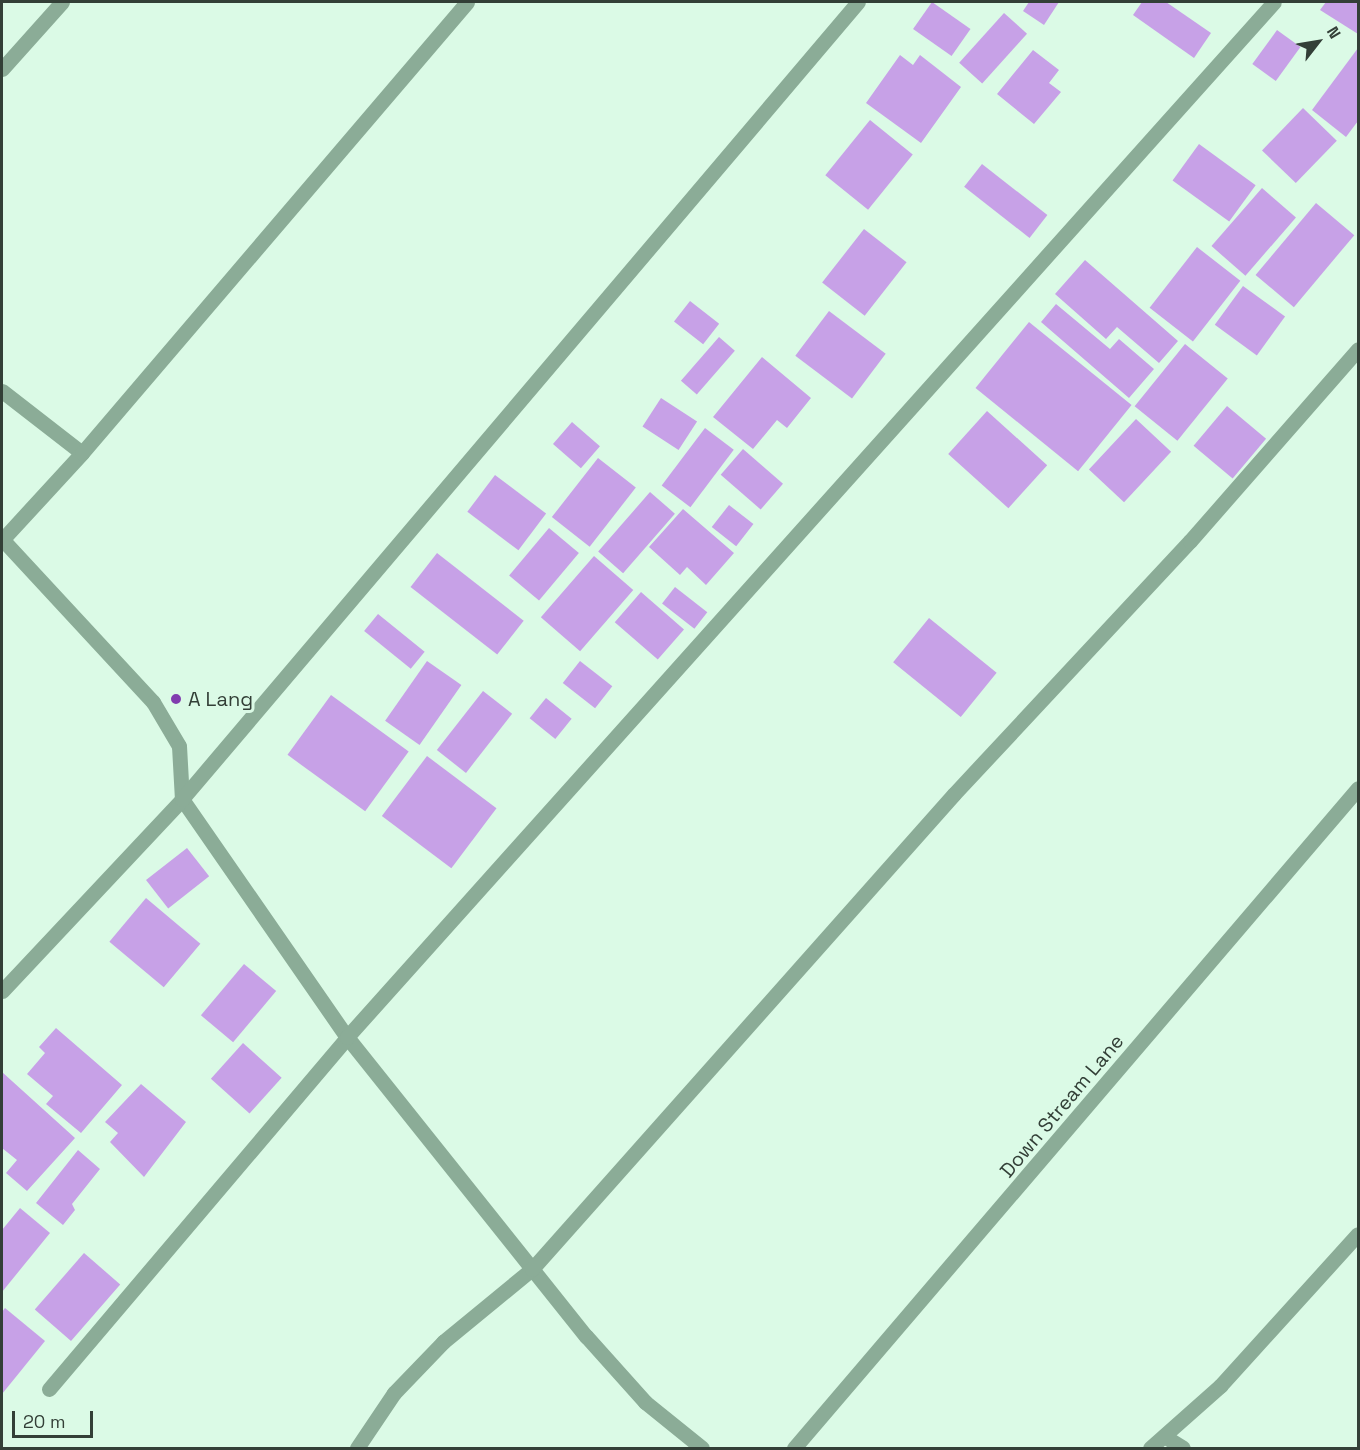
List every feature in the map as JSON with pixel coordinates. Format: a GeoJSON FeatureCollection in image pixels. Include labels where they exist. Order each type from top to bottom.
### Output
{"type":"FeatureCollection","features":[{"type":"Feature","properties":{"kind":"street"},"geometry":{"type":"LineString","coordinates":[[2,69],[62,2]]}},
{"type":"Feature","properties":{"kind":"street"},"geometry":{"type":"LineString","coordinates":[[467,2],[82,453],[2,539],[153,702],[178,746],[182,799],[347,1037],[532,1269],[645,1402],[702,1449]]}},
{"type":"Feature","properties":{"kind":"street"},"geometry":{"type":"LineString","coordinates":[[2,990],[182,799],[858,2]]}},
{"type":"Feature","properties":{"kind":"street"},"geometry":{"type":"LineString","coordinates":[[50,1389],[347,1037],[1274,2]]}},
{"type":"Feature","properties":{"kind":"street"},"geometry":{"type":"LineString","coordinates":[[357,1449],[394,1393],[443,1342],[532,1269],[954,794],[1190,541],[1359,349]]}},
{"type":"Feature","properties":{"kind":"street"},"geometry":{"type":"LineString","coordinates":[[2,391],[82,453]]}},
{"type":"Feature","properties":{"kind":"street","name":"Down Stream Lane"},"geometry":{"type":"LineString","coordinates":[[794,1449],[1359,788]]}},
{"type":"Feature","properties":{"kind":"street"},"geometry":{"type":"LineString","coordinates":[[1150,1449],[1220,1386],[1359,1234]]}},
{"type":"Feature","properties":{"kind":"street"},"geometry":{"type":"LineString","coordinates":[[1164,1436],[1183,1449]]}},
{"type":"Feature","properties":{"kind":"building"},"geometry":{"type":"Polygon","coordinates":[[[932,2],[971,29],[952,56],[913,29],[932,2]]]}},
{"type":"Feature","properties":{"kind":"building"},"geometry":{"type":"Polygon","coordinates":[[[1029,2],[1059,2],[1044,25],[1023,11],[1029,2]]]}},
{"type":"Feature","properties":{"kind":"building"},"geometry":{"type":"Polygon","coordinates":[[[1142,2],[1166,2],[1211,33],[1194,58],[1133,15],[1142,2]]]}},
{"type":"Feature","properties":{"kind":"building"},"geometry":{"type":"Polygon","coordinates":[[[1326,2],[1358,2],[1358,34],[1320,10],[1326,2]]]}},
{"type":"Feature","properties":{"kind":"building"},"geometry":{"type":"Polygon","coordinates":[[[1004,13],[1027,34],[982,84],[959,63],[1004,13]]]}},
{"type":"Feature","properties":{"kind":"building"},"geometry":{"type":"Polygon","coordinates":[[[1277,30],[1300,47],[1276,81],[1252,64],[1277,30]]]}},
{"type":"Feature","properties":{"kind":"building"},"geometry":{"type":"Polygon","coordinates":[[[1358,48],[1358,121],[1346,137],[1312,110],[1358,48]]]}},
{"type":"Feature","properties":{"kind":"building"},"geometry":{"type":"Polygon","coordinates":[[[1033,50],[1059,70],[1049,83],[1061,92],[1034,124],[997,94],[1033,50]]]}},
{"type":"Feature","properties":{"kind":"building"},"geometry":{"type":"Polygon","coordinates":[[[900,55],[913,65],[920,55],[961,87],[921,143],[866,103],[900,55]]]}},
{"type":"Feature","properties":{"kind":"building"},"geometry":{"type":"Polygon","coordinates":[[[1303,108],[1337,141],[1296,183],[1262,150],[1303,108]]]}},
{"type":"Feature","properties":{"kind":"building"},"geometry":{"type":"Polygon","coordinates":[[[870,120],[913,155],[868,210],[825,175],[870,120]]]}},
{"type":"Feature","properties":{"kind":"building"},"geometry":{"type":"Polygon","coordinates":[[[1199,144],[1256,185],[1229,222],[1173,180],[1199,144]]]}},
{"type":"Feature","properties":{"kind":"building"},"geometry":{"type":"Polygon","coordinates":[[[982,164],[1047,215],[1030,238],[964,187],[982,164]]]}},
{"type":"Feature","properties":{"kind":"building"},"geometry":{"type":"Polygon","coordinates":[[[1262,188],[1296,218],[1245,276],[1211,246],[1262,188]]]}},
{"type":"Feature","properties":{"kind":"building"},"geometry":{"type":"Polygon","coordinates":[[[1316,203],[1354,235],[1294,307],[1256,275],[1316,203]]]}},
{"type":"Feature","properties":{"kind":"building"},"geometry":{"type":"Polygon","coordinates":[[[864,229],[907,262],[865,316],[822,283],[864,229]]]}},
{"type":"Feature","properties":{"kind":"building"},"geometry":{"type":"Polygon","coordinates":[[[1197,247],[1240,281],[1193,342],[1150,308],[1197,247]]]}},
{"type":"Feature","properties":{"kind":"building"},"geometry":{"type":"Polygon","coordinates":[[[1085,260],[1178,341],[1159,363],[1117,327],[1106,339],[1055,294],[1085,260]]]}},
{"type":"Feature","properties":{"kind":"building"},"geometry":{"type":"Polygon","coordinates":[[[1243,286],[1285,317],[1257,355],[1215,325],[1243,286]]]}},
{"type":"Feature","properties":{"kind":"building"},"geometry":{"type":"Polygon","coordinates":[[[690,301],[719,324],[703,344],[674,321],[690,301]]]}},
{"type":"Feature","properties":{"kind":"building"},"geometry":{"type":"Polygon","coordinates":[[[1056,304],[1110,349],[1119,339],[1154,369],[1129,398],[1041,322],[1056,304]]]}},
{"type":"Feature","properties":{"kind":"building"},"geometry":{"type":"Polygon","coordinates":[[[829,311],[886,354],[852,398],[795,356],[829,311]]]}},
{"type":"Feature","properties":{"kind":"building"},"geometry":{"type":"Polygon","coordinates":[[[1029,322],[1132,405],[1078,471],[976,388],[1029,322]]]}},
{"type":"Feature","properties":{"kind":"building"},"geometry":{"type":"Polygon","coordinates":[[[719,337],[735,351],[697,395],[681,381],[719,337]]]}},
{"type":"Feature","properties":{"kind":"building"},"geometry":{"type":"Polygon","coordinates":[[[1185,344],[1228,379],[1177,441],[1135,406],[1185,344]]]}},
{"type":"Feature","properties":{"kind":"building"},"geometry":{"type":"Polygon","coordinates":[[[762,357],[811,398],[787,428],[777,420],[753,449],[713,417],[762,357]]]}},
{"type":"Feature","properties":{"kind":"building"},"geometry":{"type":"Polygon","coordinates":[[[661,398],[697,421],[679,450],[642,427],[661,398]]]}},
{"type":"Feature","properties":{"kind":"building"},"geometry":{"type":"Polygon","coordinates":[[[1227,406],[1266,439],[1233,479],[1194,446],[1227,406]]]}},
{"type":"Feature","properties":{"kind":"building"},"geometry":{"type":"Polygon","coordinates":[[[987,411],[1047,465],[1008,508],[948,454],[987,411]]]}},
{"type":"Feature","properties":{"kind":"building"},"geometry":{"type":"Polygon","coordinates":[[[1136,419],[1171,452],[1124,502],[1089,469],[1136,419]]]}},
{"type":"Feature","properties":{"kind":"building"},"geometry":{"type":"Polygon","coordinates":[[[572,422],[600,446],[581,468],[553,444],[572,422]]]}},
{"type":"Feature","properties":{"kind":"building"},"geometry":{"type":"Polygon","coordinates":[[[705,428],[734,450],[690,507],[662,486],[705,428]]]}},
{"type":"Feature","properties":{"kind":"building"},"geometry":{"type":"Polygon","coordinates":[[[743,449],[783,484],[761,509],[721,475],[743,449]]]}},
{"type":"Feature","properties":{"kind":"building"},"geometry":{"type":"Polygon","coordinates":[[[598,458],[636,488],[590,547],[552,517],[598,458]]]}},
{"type":"Feature","properties":{"kind":"building"},"geometry":{"type":"Polygon","coordinates":[[[495,475],[546,514],[518,550],[467,512],[495,475]]]}},
{"type":"Feature","properties":{"kind":"building"},"geometry":{"type":"Polygon","coordinates":[[[650,492],[675,514],[623,573],[598,552],[650,492]]]}},
{"type":"Feature","properties":{"kind":"building"},"geometry":{"type":"Polygon","coordinates":[[[729,505],[753,524],[736,546],[712,527],[729,505]]]}},
{"type":"Feature","properties":{"kind":"building"},"geometry":{"type":"Polygon","coordinates":[[[683,509],[734,553],[706,585],[687,567],[680,575],[649,547],[683,509]]]}},
{"type":"Feature","properties":{"kind":"building"},"geometry":{"type":"Polygon","coordinates":[[[549,528],[579,553],[539,601],[509,575],[549,528]]]}},
{"type":"Feature","properties":{"kind":"building"},"geometry":{"type":"Polygon","coordinates":[[[437,553],[524,621],[497,655],[411,587],[437,553]]]}},
{"type":"Feature","properties":{"kind":"building"},"geometry":{"type":"Polygon","coordinates":[[[594,556],[633,590],[580,651],[541,617],[594,556]]]}},
{"type":"Feature","properties":{"kind":"building"},"geometry":{"type":"Polygon","coordinates":[[[675,587],[707,612],[694,629],[662,604],[675,587]]]}},
{"type":"Feature","properties":{"kind":"building"},"geometry":{"type":"Polygon","coordinates":[[[641,592],[684,629],[658,660],[615,622],[641,592]]]}},
{"type":"Feature","properties":{"kind":"building"},"geometry":{"type":"Polygon","coordinates":[[[378,614],[425,652],[411,669],[364,631],[378,614]]]}},
{"type":"Feature","properties":{"kind":"building"},"geometry":{"type":"Polygon","coordinates":[[[929,618],[997,673],[961,717],[893,662],[929,618]]]}},
{"type":"Feature","properties":{"kind":"building"},"geometry":{"type":"Polygon","coordinates":[[[427,661],[461,685],[420,745],[385,721],[427,661]]]}},
{"type":"Feature","properties":{"kind":"building"},"geometry":{"type":"Polygon","coordinates":[[[580,661],[612,686],[595,708],[563,683],[580,661]]]}},
{"type":"Feature","properties":{"kind":"building"},"geometry":{"type":"Polygon","coordinates":[[[483,691],[512,714],[466,773],[437,750],[483,691]]]}},
{"type":"Feature","properties":{"kind":"building"},"geometry":{"type":"Polygon","coordinates":[[[331,695],[409,751],[365,811],[288,755],[331,695]]]}},
{"type":"Feature","properties":{"kind":"building"},"geometry":{"type":"Polygon","coordinates":[[[546,698],[572,719],[555,739],[530,718],[546,698]]]}},
{"type":"Feature","properties":{"kind":"building"},"geometry":{"type":"Polygon","coordinates":[[[427,756],[496,808],[451,868],[382,816],[427,756]]]}},
{"type":"Feature","properties":{"kind":"building"},"geometry":{"type":"Polygon","coordinates":[[[187,848],[209,876],[168,908],[146,880],[187,848]]]}},
{"type":"Feature","properties":{"kind":"building"},"geometry":{"type":"Polygon","coordinates":[[[146,898],[200,944],[164,987],[109,942],[146,898]]]}},
{"type":"Feature","properties":{"kind":"building"},"geometry":{"type":"Polygon","coordinates":[[[244,964],[276,991],[233,1042],[201,1015],[244,964]]]}},
{"type":"Feature","properties":{"kind":"building"},"geometry":{"type":"Polygon","coordinates":[[[56,1028],[122,1085],[81,1133],[46,1104],[53,1096],[27,1074],[45,1053],[39,1047],[56,1028]]]}},
{"type":"Feature","properties":{"kind":"building"},"geometry":{"type":"Polygon","coordinates":[[[243,1043],[282,1078],[250,1113],[211,1079],[243,1043]]]}},
{"type":"Feature","properties":{"kind":"building"},"geometry":{"type":"Polygon","coordinates":[[[2,1072],[75,1138],[27,1191],[6,1173],[17,1160],[2,1148],[2,1072]]]}},
{"type":"Feature","properties":{"kind":"building"},"geometry":{"type":"Polygon","coordinates":[[[141,1084],[186,1122],[144,1177],[110,1142],[118,1133],[105,1122],[141,1084]]]}},
{"type":"Feature","properties":{"kind":"building"},"geometry":{"type":"Polygon","coordinates":[[[78,1150],[100,1169],[72,1204],[75,1210],[63,1225],[36,1203],[78,1150]]]}},
{"type":"Feature","properties":{"kind":"building"},"geometry":{"type":"Polygon","coordinates":[[[20,1208],[50,1233],[2,1292],[2,1230],[20,1208]]]}},
{"type":"Feature","properties":{"kind":"building"},"geometry":{"type":"Polygon","coordinates":[[[84,1253],[120,1284],[71,1341],[35,1310],[84,1253]]]}},
{"type":"Feature","properties":{"kind":"building"},"geometry":{"type":"Polygon","coordinates":[[[5,1308],[45,1341],[2,1394],[2,1312],[5,1308]]]}},
{"type":"Feature","properties":{"kind":"place","name":"A Lang"},"geometry":{"type":"Point","coordinates":[176,699]}}]}
